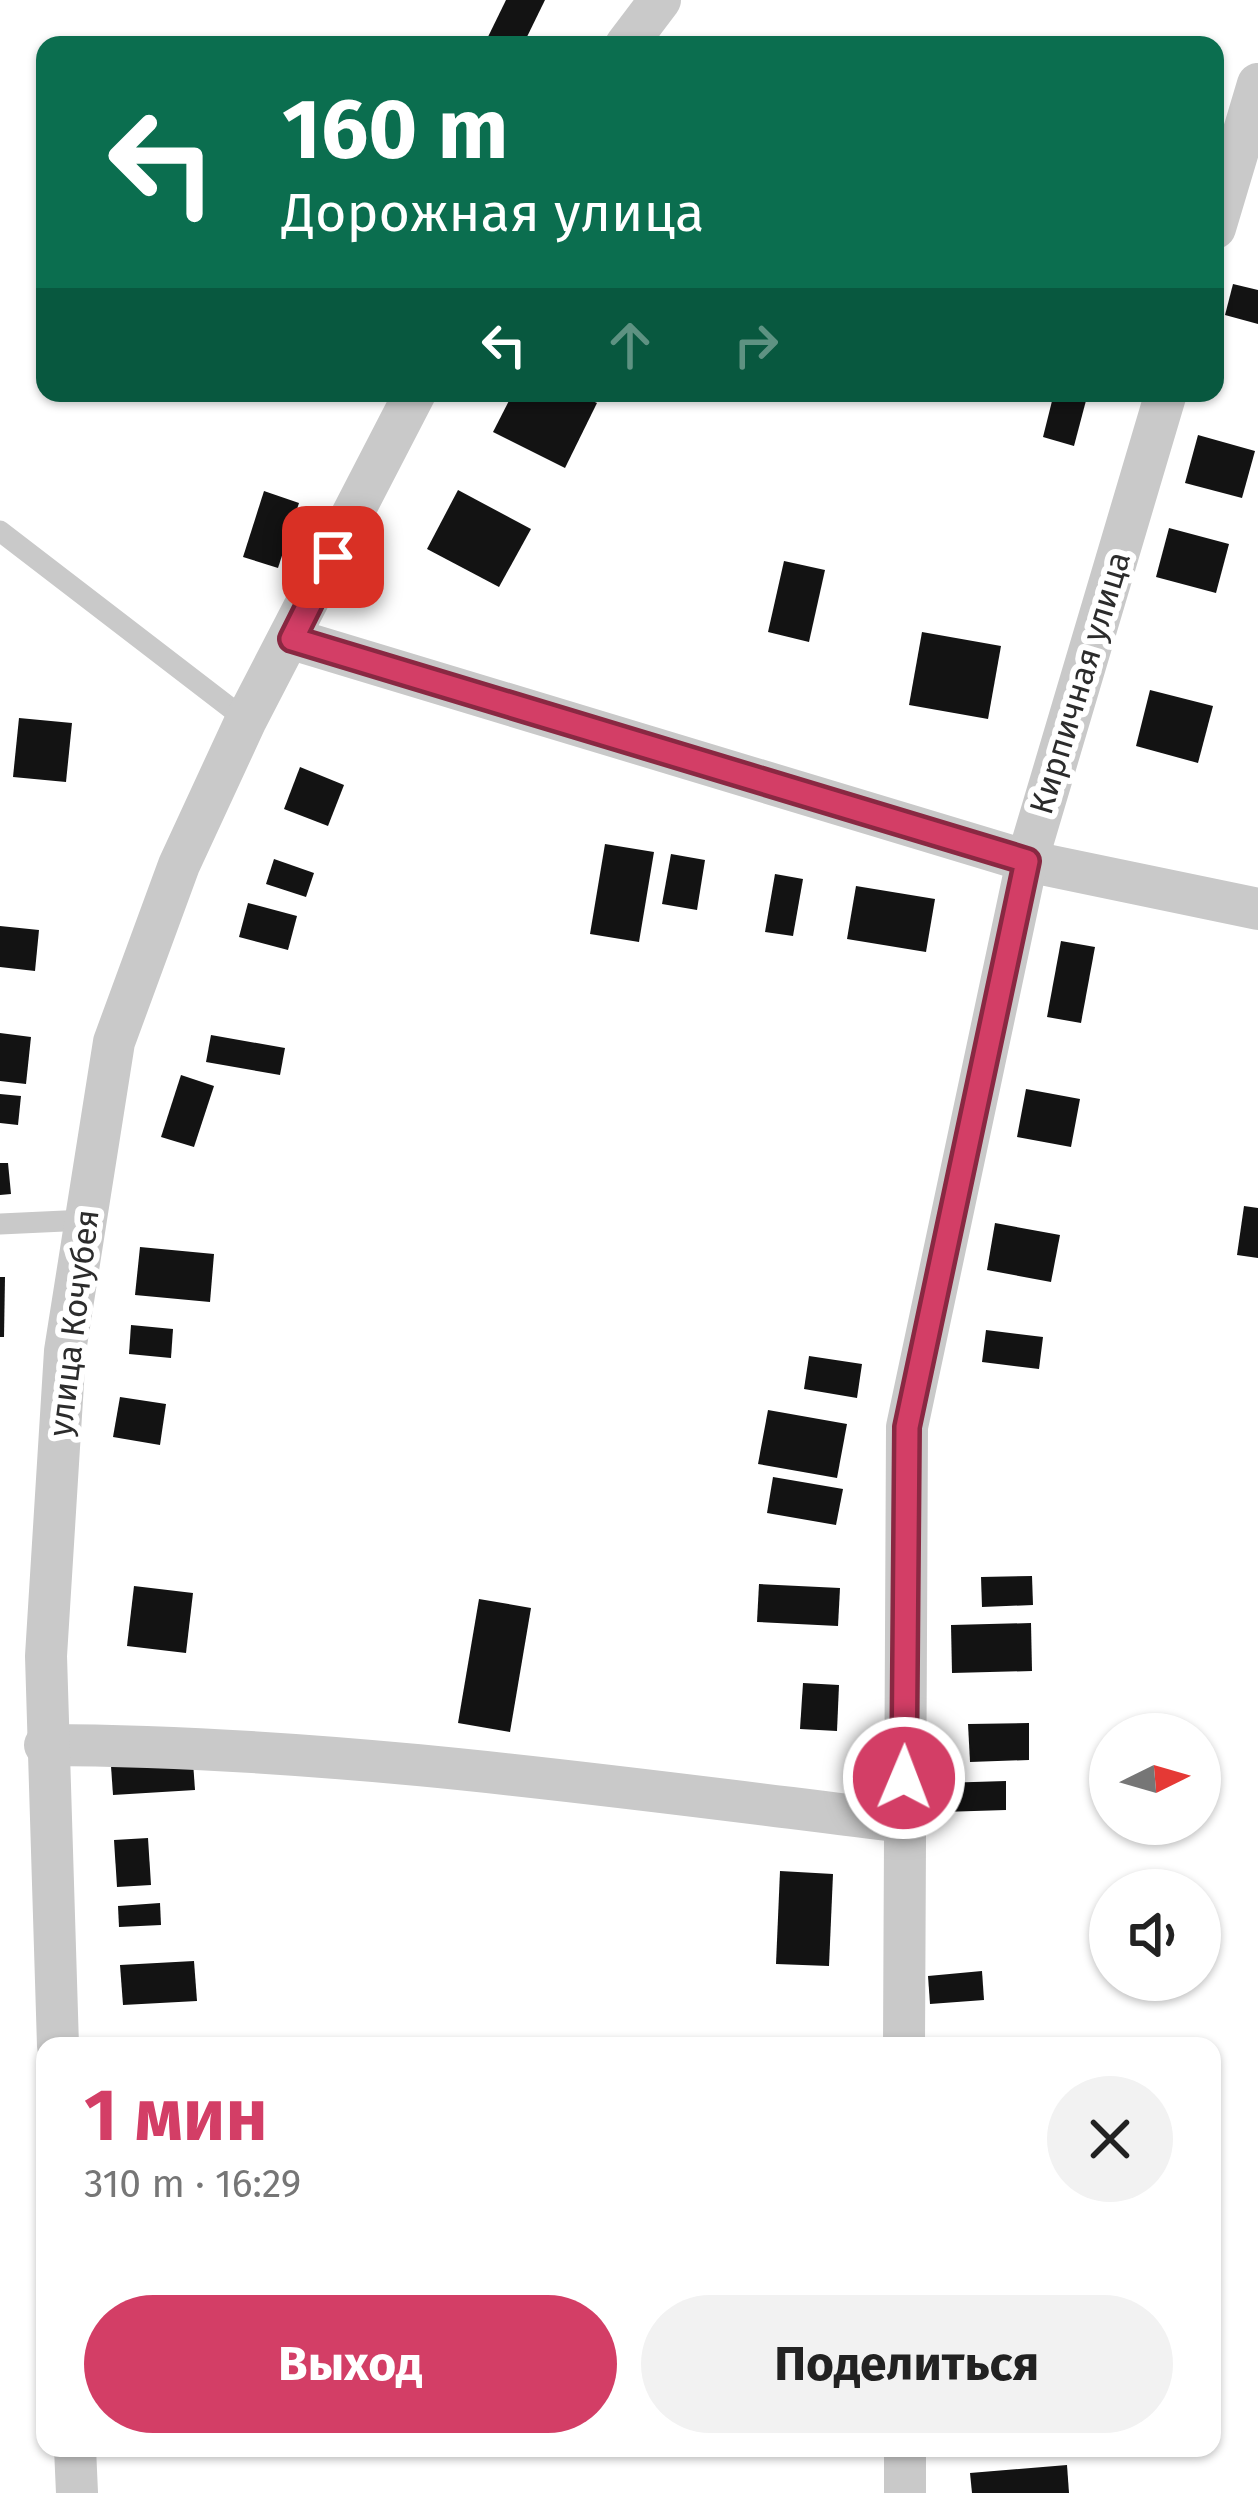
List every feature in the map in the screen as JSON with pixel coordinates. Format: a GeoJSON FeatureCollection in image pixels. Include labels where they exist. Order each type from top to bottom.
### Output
{"type":"FeatureCollection","features":[{"type":"Feature","properties":{"kind":"street"},"geometry":{"type":"LineString","coordinates":[[633,36],[660,0]]}},
{"type":"Feature","properties":{"kind":"street"},"geometry":{"type":"LineString","coordinates":[[1224,198],[1258,84]]}},
{"type":"Feature","properties":{"kind":"street","name":"улица Кочубея"},"geometry":{"type":"LineString","coordinates":[[58,2037],[45,1745],[65,1352],[114,1042],[179,865],[246,720],[292,639],[410,402]]}},
{"type":"Feature","properties":{"kind":"street","name":"Кирпичная улица"},"geometry":{"type":"LineString","coordinates":[[904,2037],[907,1427],[1027,861],[1163,402]]}},
{"type":"Feature","properties":{"kind":"street"},"geometry":{"type":"LineString","coordinates":[[292,639],[1027,861],[1258,908]]}},
{"type":"Feature","properties":{"kind":"street"},"geometry":{"type":"LineString","coordinates":[[45,1745],[186,1745],[458,1767],[904,1822]]}},
{"type":"Feature","properties":{"kind":"street"},"geometry":{"type":"LineString","coordinates":[[75,2457],[77,2493]]}},
{"type":"Feature","properties":{"kind":"street"},"geometry":{"type":"LineString","coordinates":[[905,2457],[905,2493]]}},
{"type":"Feature","properties":{"kind":"lane"},"geometry":{"type":"LineString","coordinates":[[0,530],[246,720]]}},
{"type":"Feature","properties":{"kind":"lane"},"geometry":{"type":"LineString","coordinates":[[0,1224],[86,1220]]}},
{"type":"Feature","properties":{"kind":"building"},"geometry":{"type":"Polygon","coordinates":[[[506,0],[545,0],[527,36],[488,36],[506,0]]]}},
{"type":"Feature","properties":{"kind":"building"},"geometry":{"type":"Polygon","coordinates":[[[1233,284],[1258,290],[1258,324],[1225,315],[1233,284]]]}},
{"type":"Feature","properties":{"kind":"building"},"geometry":{"type":"Polygon","coordinates":[[[508,402],[597,403],[565,468],[493,432],[508,402]]]}},
{"type":"Feature","properties":{"kind":"building"},"geometry":{"type":"Polygon","coordinates":[[[1052,402],[1086,402],[1074,446],[1043,437],[1052,402]]]}},
{"type":"Feature","properties":{"kind":"building"},"geometry":{"type":"Polygon","coordinates":[[[1198,435],[1255,451],[1242,498],[1185,483],[1198,435]]]}},
{"type":"Feature","properties":{"kind":"building"},"geometry":{"type":"Polygon","coordinates":[[[458,490],[531,529],[499,587],[427,549],[458,490]]]}},
{"type":"Feature","properties":{"kind":"building"},"geometry":{"type":"Polygon","coordinates":[[[264,491],[299,503],[278,568],[243,557],[264,491]]]}},
{"type":"Feature","properties":{"kind":"building"},"geometry":{"type":"Polygon","coordinates":[[[1169,528],[1229,544],[1216,593],[1156,577],[1169,528]]]}},
{"type":"Feature","properties":{"kind":"building"},"geometry":{"type":"Polygon","coordinates":[[[784,561],[825,570],[809,642],[768,632],[784,561]]]}},
{"type":"Feature","properties":{"kind":"building"},"geometry":{"type":"Polygon","coordinates":[[[922,632],[1001,646],[988,719],[909,705],[922,632]]]}},
{"type":"Feature","properties":{"kind":"building"},"geometry":{"type":"Polygon","coordinates":[[[1150,690],[1213,706],[1198,763],[1136,746],[1150,690]]]}},
{"type":"Feature","properties":{"kind":"building"},"geometry":{"type":"Polygon","coordinates":[[[19,718],[72,723],[66,782],[13,777],[19,718]]]}},
{"type":"Feature","properties":{"kind":"building"},"geometry":{"type":"Polygon","coordinates":[[[300,767],[344,785],[328,826],[284,809],[300,767]]]}},
{"type":"Feature","properties":{"kind":"building"},"geometry":{"type":"Polygon","coordinates":[[[605,844],[654,852],[639,942],[590,934],[605,844]]]}},
{"type":"Feature","properties":{"kind":"building"},"geometry":{"type":"Polygon","coordinates":[[[671,854],[705,860],[697,910],[662,904],[671,854]]]}},
{"type":"Feature","properties":{"kind":"building"},"geometry":{"type":"Polygon","coordinates":[[[274,859],[314,873],[306,897],[266,884],[274,859]]]}},
{"type":"Feature","properties":{"kind":"building"},"geometry":{"type":"Polygon","coordinates":[[[775,874],[803,879],[793,936],[765,932],[775,874]]]}},
{"type":"Feature","properties":{"kind":"building"},"geometry":{"type":"Polygon","coordinates":[[[856,886],[935,899],[926,952],[847,939],[856,886]]]}},
{"type":"Feature","properties":{"kind":"building"},"geometry":{"type":"Polygon","coordinates":[[[248,903],[297,916],[288,950],[239,937],[248,903]]]}},
{"type":"Feature","properties":{"kind":"building"},"geometry":{"type":"Polygon","coordinates":[[[0,926],[39,930],[35,971],[0,967],[0,926]]]}},
{"type":"Feature","properties":{"kind":"building"},"geometry":{"type":"Polygon","coordinates":[[[1061,941],[1095,947],[1081,1023],[1047,1017],[1061,941]]]}},
{"type":"Feature","properties":{"kind":"building"},"geometry":{"type":"Polygon","coordinates":[[[0,1033],[31,1037],[26,1084],[0,1081],[0,1033]]]}},
{"type":"Feature","properties":{"kind":"building"},"geometry":{"type":"Polygon","coordinates":[[[211,1035],[285,1048],[280,1075],[206,1062],[211,1035]]]}},
{"type":"Feature","properties":{"kind":"building"},"geometry":{"type":"Polygon","coordinates":[[[181,1075],[214,1086],[194,1147],[161,1137],[181,1075]]]}},
{"type":"Feature","properties":{"kind":"building"},"geometry":{"type":"Polygon","coordinates":[[[1026,1089],[1080,1099],[1071,1147],[1017,1137],[1026,1089]]]}},
{"type":"Feature","properties":{"kind":"building"},"geometry":{"type":"Polygon","coordinates":[[[0,1094],[21,1096],[18,1125],[0,1123],[0,1094]]]}},
{"type":"Feature","properties":{"kind":"building"},"geometry":{"type":"Polygon","coordinates":[[[0,1163],[8,1163],[11,1194],[0,1195],[0,1163]]]}},
{"type":"Feature","properties":{"kind":"building"},"geometry":{"type":"Polygon","coordinates":[[[1244,1206],[1258,1208],[1258,1258],[1237,1255],[1244,1206]]]}},
{"type":"Feature","properties":{"kind":"building"},"geometry":{"type":"Polygon","coordinates":[[[995,1223],[1060,1235],[1051,1282],[987,1270],[995,1223]]]}},
{"type":"Feature","properties":{"kind":"building"},"geometry":{"type":"Polygon","coordinates":[[[140,1247],[214,1254],[210,1302],[135,1295],[140,1247]]]}},
{"type":"Feature","properties":{"kind":"building"},"geometry":{"type":"Polygon","coordinates":[[[0,1277],[5,1277],[4,1337],[0,1337],[0,1277]]]}},
{"type":"Feature","properties":{"kind":"building"},"geometry":{"type":"Polygon","coordinates":[[[131,1325],[173,1329],[171,1358],[129,1354],[131,1325]]]}},
{"type":"Feature","properties":{"kind":"building"},"geometry":{"type":"Polygon","coordinates":[[[986,1330],[1043,1337],[1039,1369],[982,1362],[986,1330]]]}},
{"type":"Feature","properties":{"kind":"building"},"geometry":{"type":"Polygon","coordinates":[[[809,1356],[862,1364],[857,1398],[804,1389],[809,1356]]]}},
{"type":"Feature","properties":{"kind":"building"},"geometry":{"type":"Polygon","coordinates":[[[120,1397],[166,1404],[160,1445],[113,1437],[120,1397]]]}},
{"type":"Feature","properties":{"kind":"building"},"geometry":{"type":"Polygon","coordinates":[[[768,1410],[847,1424],[837,1478],[758,1464],[768,1410]]]}},
{"type":"Feature","properties":{"kind":"building"},"geometry":{"type":"Polygon","coordinates":[[[773,1477],[843,1489],[836,1525],[767,1513],[773,1477]]]}},
{"type":"Feature","properties":{"kind":"building"},"geometry":{"type":"Polygon","coordinates":[[[1032,1576],[1033,1605],[982,1607],[981,1577],[1032,1576]]]}},
{"type":"Feature","properties":{"kind":"building"},"geometry":{"type":"Polygon","coordinates":[[[759,1584],[840,1588],[838,1626],[757,1622],[759,1584]]]}},
{"type":"Feature","properties":{"kind":"building"},"geometry":{"type":"Polygon","coordinates":[[[134,1586],[193,1593],[186,1653],[127,1646],[134,1586]]]}},
{"type":"Feature","properties":{"kind":"building"},"geometry":{"type":"Polygon","coordinates":[[[479,1599],[531,1608],[510,1732],[458,1723],[479,1599]]]}},
{"type":"Feature","properties":{"kind":"building"},"geometry":{"type":"Polygon","coordinates":[[[1031,1623],[1032,1671],[952,1673],[951,1625],[1031,1623]]]}},
{"type":"Feature","properties":{"kind":"building"},"geometry":{"type":"Polygon","coordinates":[[[803,1683],[839,1685],[837,1731],[800,1729],[803,1683]]]}},
{"type":"Feature","properties":{"kind":"building"},"geometry":{"type":"Polygon","coordinates":[[[1029,1723],[1029,1760],[970,1762],[968,1724],[1029,1723]]]}},
{"type":"Feature","properties":{"kind":"building"},"geometry":{"type":"Polygon","coordinates":[[[193,1762],[195,1790],[113,1795],[111,1766],[193,1762]]]}},
{"type":"Feature","properties":{"kind":"building"},"geometry":{"type":"Polygon","coordinates":[[[1006,1781],[1006,1810],[942,1812],[941,1783],[1006,1781]]]}},
{"type":"Feature","properties":{"kind":"building"},"geometry":{"type":"Polygon","coordinates":[[[148,1838],[151,1885],[117,1887],[114,1840],[148,1838]]]}},
{"type":"Feature","properties":{"kind":"building"},"geometry":{"type":"Polygon","coordinates":[[[780,1871],[833,1874],[829,1966],[776,1964],[780,1871]]]}},
{"type":"Feature","properties":{"kind":"building"},"geometry":{"type":"Polygon","coordinates":[[[160,1903],[161,1925],[119,1927],[118,1906],[160,1903]]]}},
{"type":"Feature","properties":{"kind":"building"},"geometry":{"type":"Polygon","coordinates":[[[194,1961],[197,2001],[123,2005],[120,1965],[194,1961]]]}},
{"type":"Feature","properties":{"kind":"building"},"geometry":{"type":"Polygon","coordinates":[[[982,1971],[984,2000],[930,2004],[928,1976],[982,1971]]]}},
{"type":"Feature","properties":{"kind":"building"},"geometry":{"type":"Polygon","coordinates":[[[1067,2465],[1069,2493],[972,2493],[970,2473],[1067,2465]]]}},
{"type":"Feature","properties":{"kind":"route"},"geometry":{"type":"LineString","coordinates":[[333,557],[292,639],[1027,861],[907,1427],[904,1778]]}}]}
